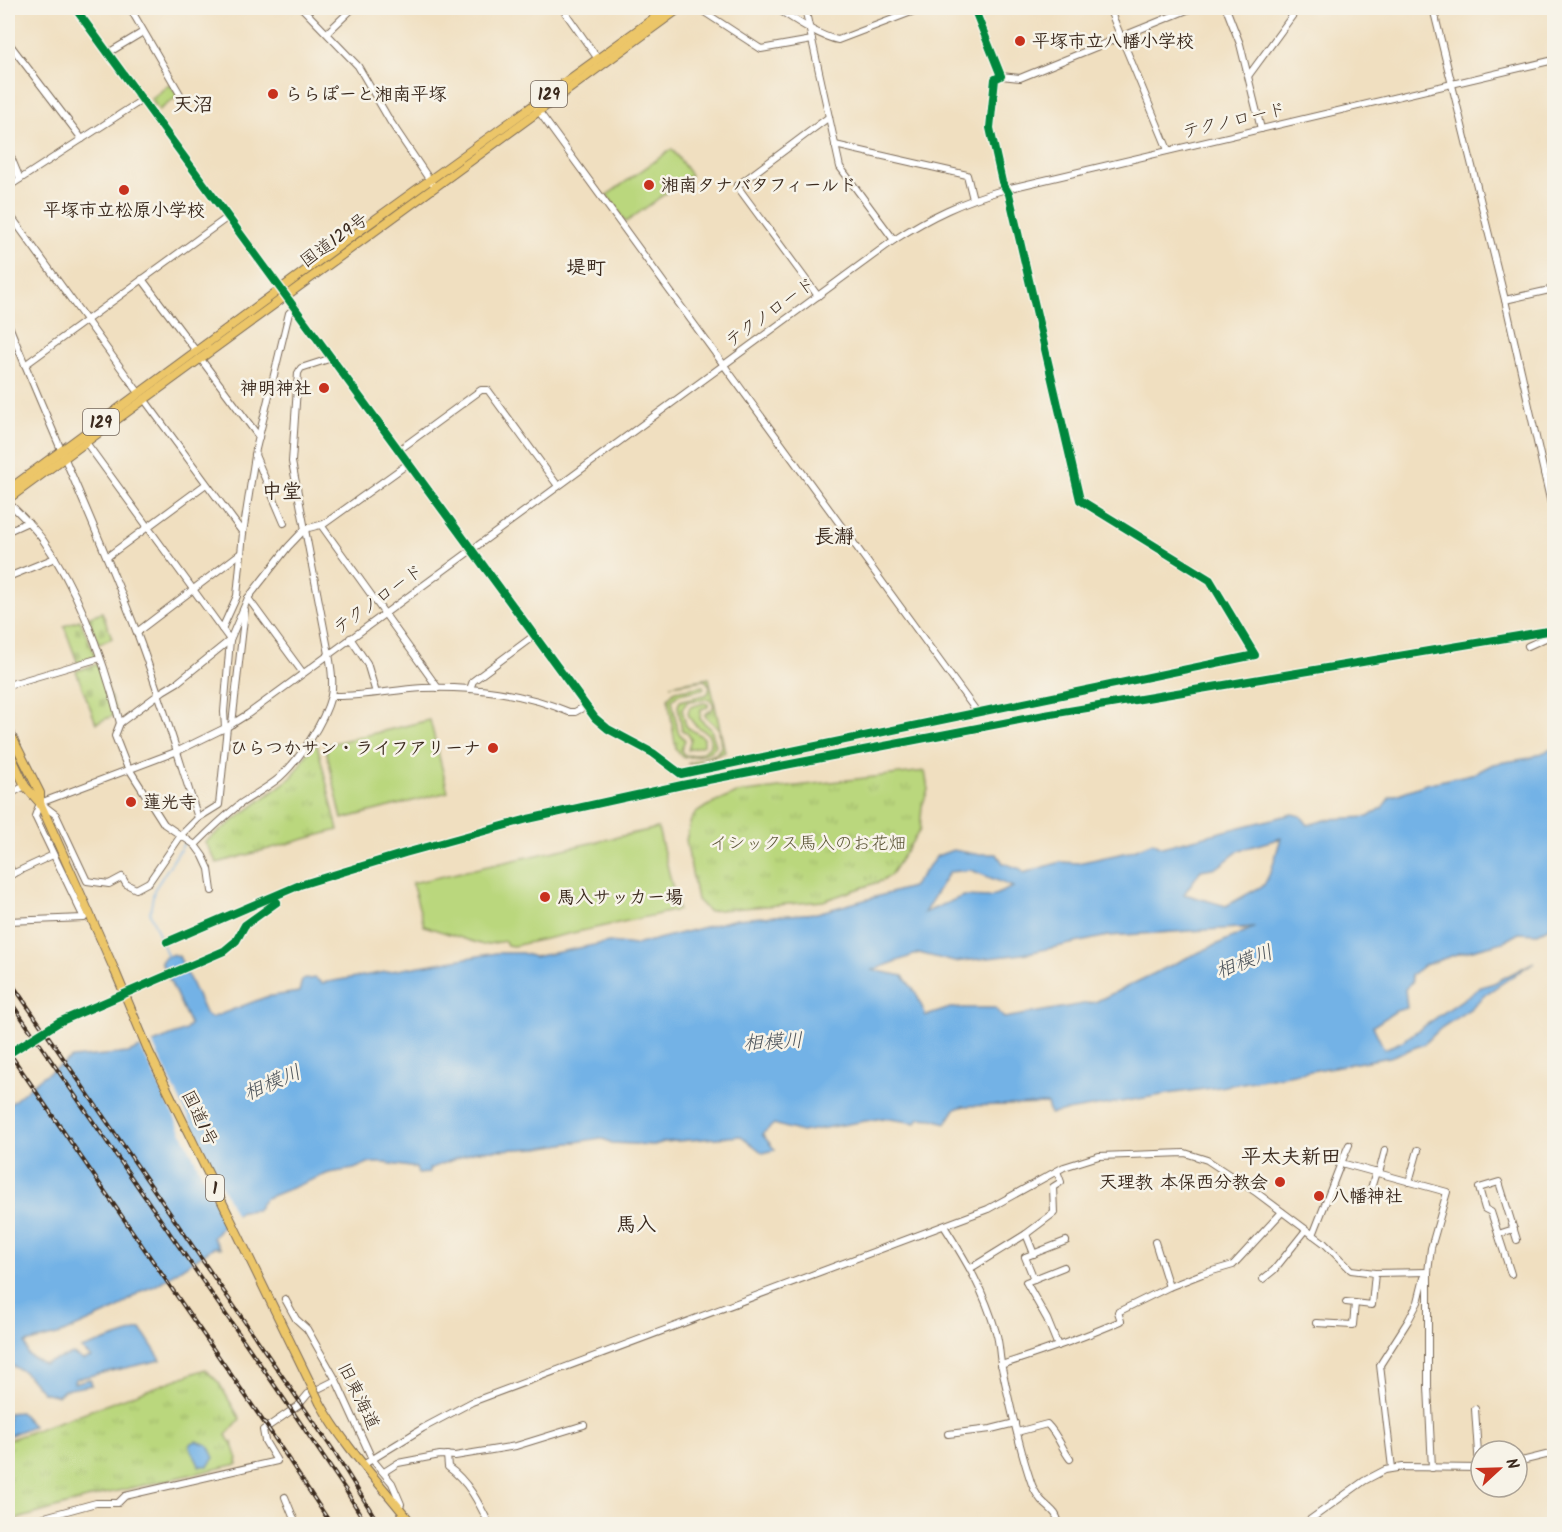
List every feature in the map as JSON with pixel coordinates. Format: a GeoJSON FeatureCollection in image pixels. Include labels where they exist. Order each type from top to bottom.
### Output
{"type":"FeatureCollection","features":[{"type":"Feature","properties":{"kind":"highway","name":"国道129号"},"geometry":{"type":"LineString","coordinates":[[536,108],[668,8]]}},
{"type":"Feature","properties":{"kind":"highway","name":"国道129号"},"geometry":{"type":"LineString","coordinates":[[8,490],[64,453],[536,108],[680,8]]}},
{"type":"Feature","properties":{"kind":"highway","name":"国道129号"},"geometry":{"type":"LineString","coordinates":[[8,500],[64,453],[85,441],[141,396]]}},
{"type":"Feature","properties":{"kind":"highway","name":"国道1号"},"geometry":{"type":"LineString","coordinates":[[8,724],[40,793],[40,803]]}},
{"type":"Feature","properties":{"kind":"highway","name":"国道1号"},"geometry":{"type":"LineString","coordinates":[[8,748],[25,786],[40,803],[149,1052],[320,1403],[330,1421],[363,1465],[412,1524]]}},
{"type":"Feature","properties":{"kind":"street"},"geometry":{"type":"LineString","coordinates":[[75,8],[595,718],[608,729],[653,753],[681,774],[1255,655],[1210,580],[1080,500],[1009,194],[1002,182],[990,128],[995,79],[1001,76],[1020,78],[1192,8]]}},
{"type":"Feature","properties":{"kind":"street"},"geometry":{"type":"LineString","coordinates":[[130,8],[180,94]]}},
{"type":"Feature","properties":{"kind":"street"},"geometry":{"type":"LineString","coordinates":[[302,8],[364,74],[390,121],[433,184]]}},
{"type":"Feature","properties":{"kind":"street"},"geometry":{"type":"LineString","coordinates":[[327,33],[352,8]]}},
{"type":"Feature","properties":{"kind":"street"},"geometry":{"type":"LineString","coordinates":[[562,8],[598,59]]}},
{"type":"Feature","properties":{"kind":"street"},"geometry":{"type":"LineString","coordinates":[[698,8],[761,49],[812,40]]}},
{"type":"Feature","properties":{"kind":"street"},"geometry":{"type":"LineString","coordinates":[[776,8],[810,28],[838,40],[922,8]]}},
{"type":"Feature","properties":{"kind":"street"},"geometry":{"type":"LineString","coordinates":[[805,8],[840,167],[894,240]]}},
{"type":"Feature","properties":{"kind":"street"},"geometry":{"type":"LineString","coordinates":[[974,8],[1001,76]]}},
{"type":"Feature","properties":{"kind":"street"},"geometry":{"type":"LineString","coordinates":[[1109,8],[1168,150]]}},
{"type":"Feature","properties":{"kind":"street"},"geometry":{"type":"LineString","coordinates":[[1226,8],[1249,75],[1261,129]]}},
{"type":"Feature","properties":{"kind":"street"},"geometry":{"type":"LineString","coordinates":[[1249,75],[1298,8]]}},
{"type":"Feature","properties":{"kind":"street"},"geometry":{"type":"LineString","coordinates":[[1433,8],[1450,85],[1505,300],[1554,517]]}},
{"type":"Feature","properties":{"kind":"street"},"geometry":{"type":"LineString","coordinates":[[108,53],[143,32]]}},
{"type":"Feature","properties":{"kind":"street"},"geometry":{"type":"LineString","coordinates":[[8,42],[82,139]]}},
{"type":"Feature","properties":{"kind":"street","name":"テクノロード"},"geometry":{"type":"LineString","coordinates":[[40,803],[178,751],[228,726],[894,240],[945,210],[1006,189],[1554,60]]}},
{"type":"Feature","properties":{"kind":"street"},"geometry":{"type":"LineString","coordinates":[[8,187],[142,100]]}},
{"type":"Feature","properties":{"kind":"street"},"geometry":{"type":"LineString","coordinates":[[536,108],[978,711]]}},
{"type":"Feature","properties":{"kind":"street"},"geometry":{"type":"LineString","coordinates":[[818,296],[737,186],[829,117]]}},
{"type":"Feature","properties":{"kind":"street"},"geometry":{"type":"LineString","coordinates":[[835,145],[967,175],[973,199]]}},
{"type":"Feature","properties":{"kind":"street"},"geometry":{"type":"LineString","coordinates":[[8,150],[20,179]]}},
{"type":"Feature","properties":{"kind":"street"},"geometry":{"type":"LineString","coordinates":[[8,212],[243,533]]}},
{"type":"Feature","properties":{"kind":"street"},"geometry":{"type":"LineString","coordinates":[[25,365],[228,217]]}},
{"type":"Feature","properties":{"kind":"street"},"geometry":{"type":"LineString","coordinates":[[142,279],[259,437]]}},
{"type":"Feature","properties":{"kind":"street"},"geometry":{"type":"LineString","coordinates":[[1505,300],[1554,289]]}},
{"type":"Feature","properties":{"kind":"street"},"geometry":{"type":"LineString","coordinates":[[222,629],[237,596],[243,533],[255,455],[289,313],[296,307]]}},
{"type":"Feature","properties":{"kind":"street"},"geometry":{"type":"LineString","coordinates":[[8,323],[137,632],[178,751],[198,818]]}},
{"type":"Feature","properties":{"kind":"street"},"geometry":{"type":"LineString","coordinates":[[195,845],[216,823],[289,768],[318,724],[331,696],[329,654],[292,462],[298,373],[301,368],[332,358]]}},
{"type":"Feature","properties":{"kind":"street"},"geometry":{"type":"LineString","coordinates":[[399,450],[485,389],[558,486]]}},
{"type":"Feature","properties":{"kind":"street"},"geometry":{"type":"LineString","coordinates":[[85,441],[230,640]]}},
{"type":"Feature","properties":{"kind":"street"},"geometry":{"type":"LineString","coordinates":[[255,455],[284,523]]}},
{"type":"Feature","properties":{"kind":"street"},"geometry":{"type":"LineString","coordinates":[[228,726],[224,712],[230,640],[248,598],[305,529],[321,525],[409,463]]}},
{"type":"Feature","properties":{"kind":"street"},"geometry":{"type":"LineString","coordinates":[[1544,473],[1554,470]]}},
{"type":"Feature","properties":{"kind":"street"},"geometry":{"type":"LineString","coordinates":[[107,557],[206,484]]}},
{"type":"Feature","properties":{"kind":"street"},"geometry":{"type":"LineString","coordinates":[[8,500],[41,538],[67,578],[110,684],[120,723]]}},
{"type":"Feature","properties":{"kind":"street"},"geometry":{"type":"LineString","coordinates":[[8,531],[28,522]]}},
{"type":"Feature","properties":{"kind":"street"},"geometry":{"type":"LineString","coordinates":[[321,525],[438,688]]}},
{"type":"Feature","properties":{"kind":"street"},"geometry":{"type":"LineString","coordinates":[[137,632],[241,553]]}},
{"type":"Feature","properties":{"kind":"street"},"geometry":{"type":"LineString","coordinates":[[8,577],[55,558]]}},
{"type":"Feature","properties":{"kind":"street"},"geometry":{"type":"LineString","coordinates":[[248,598],[303,673]]}},
{"type":"Feature","properties":{"kind":"street"},"geometry":{"type":"LineString","coordinates":[[8,921],[84,918],[35,816],[40,803],[56,815],[87,881],[109,884],[122,877],[132,888],[136,889],[144,886],[182,834],[198,818],[219,805],[228,726],[248,598]]}},
{"type":"Feature","properties":{"kind":"street"},"geometry":{"type":"LineString","coordinates":[[1528,646],[1552,635],[1554,630]]}},
{"type":"Feature","properties":{"kind":"street"},"geometry":{"type":"LineString","coordinates":[[470,689],[473,681],[535,635]]}},
{"type":"Feature","properties":{"kind":"street"},"geometry":{"type":"LineString","coordinates":[[350,638],[367,663],[376,693]]}},
{"type":"Feature","properties":{"kind":"street"},"geometry":{"type":"LineString","coordinates":[[212,891],[206,861],[195,845],[182,834],[164,824],[129,769],[115,736],[120,723],[178,682],[230,640]]}},
{"type":"Feature","properties":{"kind":"street"},"geometry":{"type":"LineString","coordinates":[[8,685],[100,658]]}},
{"type":"Feature","properties":{"kind":"street"},"geometry":{"type":"LineString","coordinates":[[331,696],[438,688],[470,689],[528,696],[569,712],[580,711],[586,706]]}},
{"type":"Feature","properties":{"kind":"street"},"geometry":{"type":"LineString","coordinates":[[8,795],[25,786]]}},
{"type":"Feature","properties":{"kind":"street"},"geometry":{"type":"LineString","coordinates":[[8,864],[10,875],[53,855]]}},
{"type":"Feature","properties":{"kind":"street"},"geometry":{"type":"LineString","coordinates":[[1313,1235],[1348,1145]]}},
{"type":"Feature","properties":{"kind":"street"},"geometry":{"type":"LineString","coordinates":[[1369,1195],[1386,1150]]}},
{"type":"Feature","properties":{"kind":"street"},"geometry":{"type":"LineString","coordinates":[[1409,1182],[1418,1150]]}},
{"type":"Feature","properties":{"kind":"street"},"geometry":{"type":"LineString","coordinates":[[363,1465],[459,1408],[484,1397],[944,1226],[998,1204],[1057,1171],[1099,1156],[1185,1153],[1207,1160],[1324,1243],[1348,1269],[1375,1273],[1428,1272]]}},
{"type":"Feature","properties":{"kind":"street"},"geometry":{"type":"LineString","coordinates":[[1341,1162],[1447,1192],[1431,1248],[1428,1272],[1428,1386],[1432,1468]]}},
{"type":"Feature","properties":{"kind":"street"},"geometry":{"type":"LineString","coordinates":[[971,1268],[1026,1234],[1053,1213],[1053,1187],[1061,1182],[1057,1171]]}},
{"type":"Feature","properties":{"kind":"street"},"geometry":{"type":"LineString","coordinates":[[1511,1274],[1491,1212],[1485,1209],[1479,1188],[1499,1182],[1517,1240]]}},
{"type":"Feature","properties":{"kind":"street"},"geometry":{"type":"LineString","coordinates":[[1001,1365],[1121,1321],[1118,1312],[1169,1287],[1233,1265],[1282,1212]]}},
{"type":"Feature","properties":{"kind":"street"},"geometry":{"type":"LineString","coordinates":[[944,1226],[971,1268],[984,1296],[996,1332],[1001,1365],[1031,1482],[1040,1498],[1054,1511],[1059,1521],[1058,1524]]}},
{"type":"Feature","properties":{"kind":"street"},"geometry":{"type":"LineString","coordinates":[[1498,1234],[1514,1229]]}},
{"type":"Feature","properties":{"kind":"street"},"geometry":{"type":"LineString","coordinates":[[1263,1279],[1274,1270],[1306,1230]]}},
{"type":"Feature","properties":{"kind":"street"},"geometry":{"type":"LineString","coordinates":[[1026,1234],[1034,1254]]}},
{"type":"Feature","properties":{"kind":"street"},"geometry":{"type":"LineString","coordinates":[[1034,1279],[1025,1257],[1066,1241]]}},
{"type":"Feature","properties":{"kind":"street"},"geometry":{"type":"LineString","coordinates":[[1155,1242],[1169,1287]]}},
{"type":"Feature","properties":{"kind":"street"},"geometry":{"type":"LineString","coordinates":[[1058,1346],[1047,1319],[1026,1282],[1064,1267]]}},
{"type":"Feature","properties":{"kind":"street"},"geometry":{"type":"LineString","coordinates":[[1392,1468],[1380,1365],[1408,1321],[1421,1295],[1424,1278],[1428,1272]]}},
{"type":"Feature","properties":{"kind":"street"},"geometry":{"type":"LineString","coordinates":[[1346,1302],[1372,1305],[1375,1273]]}},
{"type":"Feature","properties":{"kind":"street","name":"旧東海道"},"geometry":{"type":"LineString","coordinates":[[285,1299],[296,1319],[307,1329],[336,1380],[372,1459],[384,1472],[397,1493],[401,1503],[398,1506]]}},
{"type":"Feature","properties":{"kind":"street"},"geometry":{"type":"LineString","coordinates":[[1316,1323],[1353,1325],[1354,1303]]}},
{"type":"Feature","properties":{"kind":"street"},"geometry":{"type":"LineString","coordinates":[[19,1524],[96,1503],[118,1503],[125,1496],[277,1461],[265,1441],[263,1430],[298,1406],[308,1394],[336,1380]]}},
{"type":"Feature","properties":{"kind":"street"},"geometry":{"type":"LineString","coordinates":[[1474,1409],[1477,1439]]}},
{"type":"Feature","properties":{"kind":"street"},"geometry":{"type":"LineString","coordinates":[[948,1434],[990,1429],[1015,1423]]}},
{"type":"Feature","properties":{"kind":"street"},"geometry":{"type":"LineString","coordinates":[[1017,1432],[1047,1424],[1056,1433],[1070,1459]]}},
{"type":"Feature","properties":{"kind":"street"},"geometry":{"type":"LineString","coordinates":[[384,1472],[398,1463],[516,1446],[584,1425]]}},
{"type":"Feature","properties":{"kind":"street"},"geometry":{"type":"LineString","coordinates":[[1529,1459],[1554,1453]]}},
{"type":"Feature","properties":{"kind":"street"},"geometry":{"type":"LineString","coordinates":[[447,1455],[448,1467],[461,1477],[479,1503],[489,1524]]}},
{"type":"Feature","properties":{"kind":"street"},"geometry":{"type":"LineString","coordinates":[[1304,1524],[1364,1481],[1392,1468],[1469,1468]]}},
{"type":"Feature","properties":{"kind":"street"},"geometry":{"type":"LineString","coordinates":[[285,1497],[295,1524]]}},
{"type":"Feature","properties":{"kind":"green space"},"geometry":{"type":"Polygon","coordinates":[[[170,84],[178,96],[159,110],[151,99],[170,84]]]}},
{"type":"Feature","properties":{"kind":"green space","name":"湘南タナバタフィールド"},"geometry":{"type":"Polygon","coordinates":[[[672,149],[691,175],[626,222],[607,195],[672,149]]]}},
{"type":"Feature","properties":{"kind":"green space"},"geometry":{"type":"Polygon","coordinates":[[[102,612],[112,638],[99,644],[88,617],[102,612]]]}},
{"type":"Feature","properties":{"kind":"green space"},"geometry":{"type":"Polygon","coordinates":[[[80,620],[96,657],[78,664],[64,626],[80,620]]]}},
{"type":"Feature","properties":{"kind":"green space"},"geometry":{"type":"Polygon","coordinates":[[[98,664],[117,714],[96,723],[76,671],[98,664]]]}},
{"type":"Feature","properties":{"kind":"green space"},"geometry":{"type":"Polygon","coordinates":[[[709,678],[725,752],[696,764],[687,764],[716,754],[721,747],[719,729],[705,716],[714,705],[709,699],[688,701],[682,709],[686,726],[704,738],[704,745],[688,750],[691,739],[682,730],[678,706],[680,701],[708,694],[710,686],[705,680],[670,685],[709,678]]]}},
{"type":"Feature","properties":{"kind":"green space"},"geometry":{"type":"Polygon","coordinates":[[[703,686],[704,689],[679,694],[672,700],[678,732],[685,740],[681,750],[684,755],[691,755],[701,753],[709,747],[709,736],[694,724],[688,713],[690,707],[704,703],[708,704],[708,707],[701,709],[700,719],[711,729],[716,745],[701,755],[683,757],[676,750],[668,698],[675,691],[703,686]]]}},
{"type":"Feature","properties":{"kind":"green space"},"geometry":{"type":"Polygon","coordinates":[[[430,720],[448,792],[342,819],[325,745],[430,720]]]}},
{"type":"Feature","properties":{"kind":"green space"},"geometry":{"type":"Polygon","coordinates":[[[316,740],[338,830],[217,863],[205,842],[292,777],[316,740]]]}},
{"type":"Feature","properties":{"kind":"green space","name":"イシックス馬入のお花畑"},"geometry":{"type":"Polygon","coordinates":[[[925,771],[928,790],[922,806],[920,830],[891,874],[884,880],[823,901],[708,911],[697,900],[686,840],[691,820],[696,813],[707,806],[737,793],[925,771]]]}},
{"type":"Feature","properties":{"kind":"green space","name":"馬入サッカー場"},"geometry":{"type":"Polygon","coordinates":[[[658,828],[678,910],[513,946],[507,945],[505,941],[483,945],[424,926],[412,883],[658,828]]]}},
{"type":"Feature","properties":{"kind":"green space"},"geometry":{"type":"Polygon","coordinates":[[[205,1369],[219,1383],[240,1419],[226,1435],[232,1442],[238,1464],[100,1495],[11,1521],[8,1524],[8,1440],[205,1369]]]}},
{"type":"Feature","properties":{"kind":"water","name":"相模川"},"geometry":{"type":"Polygon","coordinates":[[[1554,748],[1554,925],[1536,934],[1519,933],[1503,942],[1425,965],[1411,975],[1412,982],[1405,989],[1407,1008],[1396,1011],[1373,1026],[1384,1049],[1401,1042],[1481,987],[1494,983],[1534,962],[1486,994],[1424,1044],[1390,1057],[1050,1114],[1047,1104],[964,1106],[955,1109],[946,1123],[933,1119],[919,1118],[916,1123],[883,1118],[801,1132],[774,1124],[762,1134],[775,1150],[763,1153],[741,1136],[664,1142],[654,1145],[612,1143],[601,1138],[538,1148],[476,1151],[429,1169],[429,1173],[418,1174],[416,1168],[368,1163],[354,1169],[329,1173],[264,1199],[257,1210],[241,1211],[221,1227],[213,1238],[220,1248],[214,1247],[155,1286],[141,1291],[117,1309],[61,1334],[25,1343],[28,1355],[44,1364],[73,1354],[83,1360],[91,1357],[81,1349],[141,1329],[161,1360],[75,1379],[74,1383],[90,1379],[92,1385],[64,1390],[58,1396],[43,1392],[23,1371],[8,1364],[8,1106],[43,1076],[72,1058],[128,1053],[186,1030],[190,1024],[161,962],[173,954],[179,956],[206,1015],[211,1018],[266,997],[299,992],[302,980],[315,978],[322,983],[496,953],[522,953],[534,957],[609,942],[635,945],[736,919],[817,913],[912,887],[937,856],[953,850],[975,854],[997,854],[1003,863],[1021,869],[1023,873],[1061,862],[1078,863],[1129,852],[1153,842],[1162,847],[1292,814],[1301,816],[1308,825],[1329,819],[1368,817],[1382,808],[1390,797],[1426,784],[1476,773],[1493,764],[1530,758],[1554,748]],[[1281,838],[1240,850],[1218,867],[1201,870],[1184,894],[1226,906],[1264,885],[1271,871],[1281,838]],[[971,870],[949,872],[924,913],[963,896],[990,897],[1013,887],[971,870]],[[1255,927],[1108,936],[1023,954],[954,962],[919,953],[873,970],[903,976],[916,993],[926,1016],[950,1008],[995,1008],[1004,1018],[1095,1002],[1255,927]]]}},
{"type":"Feature","properties":{"kind":"water"},"geometry":{"type":"Polygon","coordinates":[[[20,1412],[33,1426],[8,1436],[8,1413],[20,1412]]]}},
{"type":"Feature","properties":{"kind":"water"},"geometry":{"type":"Polygon","coordinates":[[[196,1441],[208,1445],[214,1458],[208,1466],[199,1466],[192,1452],[190,1444],[196,1441]]]}},
{"type":"Feature","properties":{"kind":"pier"},"geometry":{"type":"Polygon","coordinates":[[[151,1040],[237,1218],[227,1226],[139,1044],[151,1040]]]}},
{"type":"Feature","properties":{"kind":"waterway"},"geometry":{"type":"LineString","coordinates":[[168,957],[150,913],[154,890],[185,842]]}},
{"type":"Feature","properties":{"kind":"railway"},"geometry":{"type":"LineString","coordinates":[[8,978],[333,1450],[379,1524]]}},
{"type":"Feature","properties":{"kind":"railway"},"geometry":{"type":"LineString","coordinates":[[8,998],[297,1418],[366,1524]]}},
{"type":"Feature","properties":{"kind":"railway"},"geometry":{"type":"LineString","coordinates":[[8,1051],[272,1434],[331,1524]]}},
{"type":"Feature","properties":{"kind":"cycle path"},"geometry":{"type":"LineString","coordinates":[[75,8],[595,718],[608,729],[653,753],[681,774],[1255,655],[1210,580],[1080,500],[1009,194],[1002,182],[990,128],[995,79],[1001,76],[974,8]]}},
{"type":"Feature","properties":{"kind":"cycle path"},"geometry":{"type":"LineString","coordinates":[[167,942],[300,885],[528,819],[682,785],[1045,715],[1554,630]]}},
{"type":"Feature","properties":{"kind":"cycle path"},"geometry":{"type":"LineString","coordinates":[[8,1054],[59,1022],[224,951],[236,941],[245,925],[277,902]]}},
{"type":"Feature","properties":{"kind":"place","name":"平塚市立八幡小学校"},"geometry":{"type":"Point","coordinates":[1020,41]}},
{"type":"Feature","properties":{"kind":"place","name":"ららぽーと湘南平塚"},"geometry":{"type":"Point","coordinates":[273,94]}},
{"type":"Feature","properties":{"kind":"place","name":"湘南タナバタフィールド"},"geometry":{"type":"Point","coordinates":[649,185]}},
{"type":"Feature","properties":{"kind":"place","name":"平塚市立松原小学校"},"geometry":{"type":"Point","coordinates":[124,190]}},
{"type":"Feature","properties":{"kind":"place","name":"神明神社"},"geometry":{"type":"Point","coordinates":[324,388]}},
{"type":"Feature","properties":{"kind":"place","name":"ひらつかサン・ライフアリーナ"},"geometry":{"type":"Point","coordinates":[493,748]}},
{"type":"Feature","properties":{"kind":"place","name":"蓮光寺"},"geometry":{"type":"Point","coordinates":[131,802]}},
{"type":"Feature","properties":{"kind":"place","name":"馬入サッカー場"},"geometry":{"type":"Point","coordinates":[545,897]}},
{"type":"Feature","properties":{"kind":"place","name":"天理教 本保西分教会"},"geometry":{"type":"Point","coordinates":[1280,1182]}},
{"type":"Feature","properties":{"kind":"place","name":"八幡神社"},"geometry":{"type":"Point","coordinates":[1319,1196]}},
{"type":"Feature","properties":{"kind":"district","name":"天沼"},"geometry":{"type":"Point","coordinates":[193,104]}},
{"type":"Feature","properties":{"kind":"district","name":"堤町"},"geometry":{"type":"Point","coordinates":[586,267]}},
{"type":"Feature","properties":{"kind":"district","name":"中堂"},"geometry":{"type":"Point","coordinates":[282,491]}},
{"type":"Feature","properties":{"kind":"district","name":"長瀞"},"geometry":{"type":"Point","coordinates":[834,536]}},
{"type":"Feature","properties":{"kind":"district","name":"平太夫新田"},"geometry":{"type":"Point","coordinates":[1291,1156]}},
{"type":"Feature","properties":{"kind":"district","name":"馬入"},"geometry":{"type":"Point","coordinates":[636,1224]}}]}
